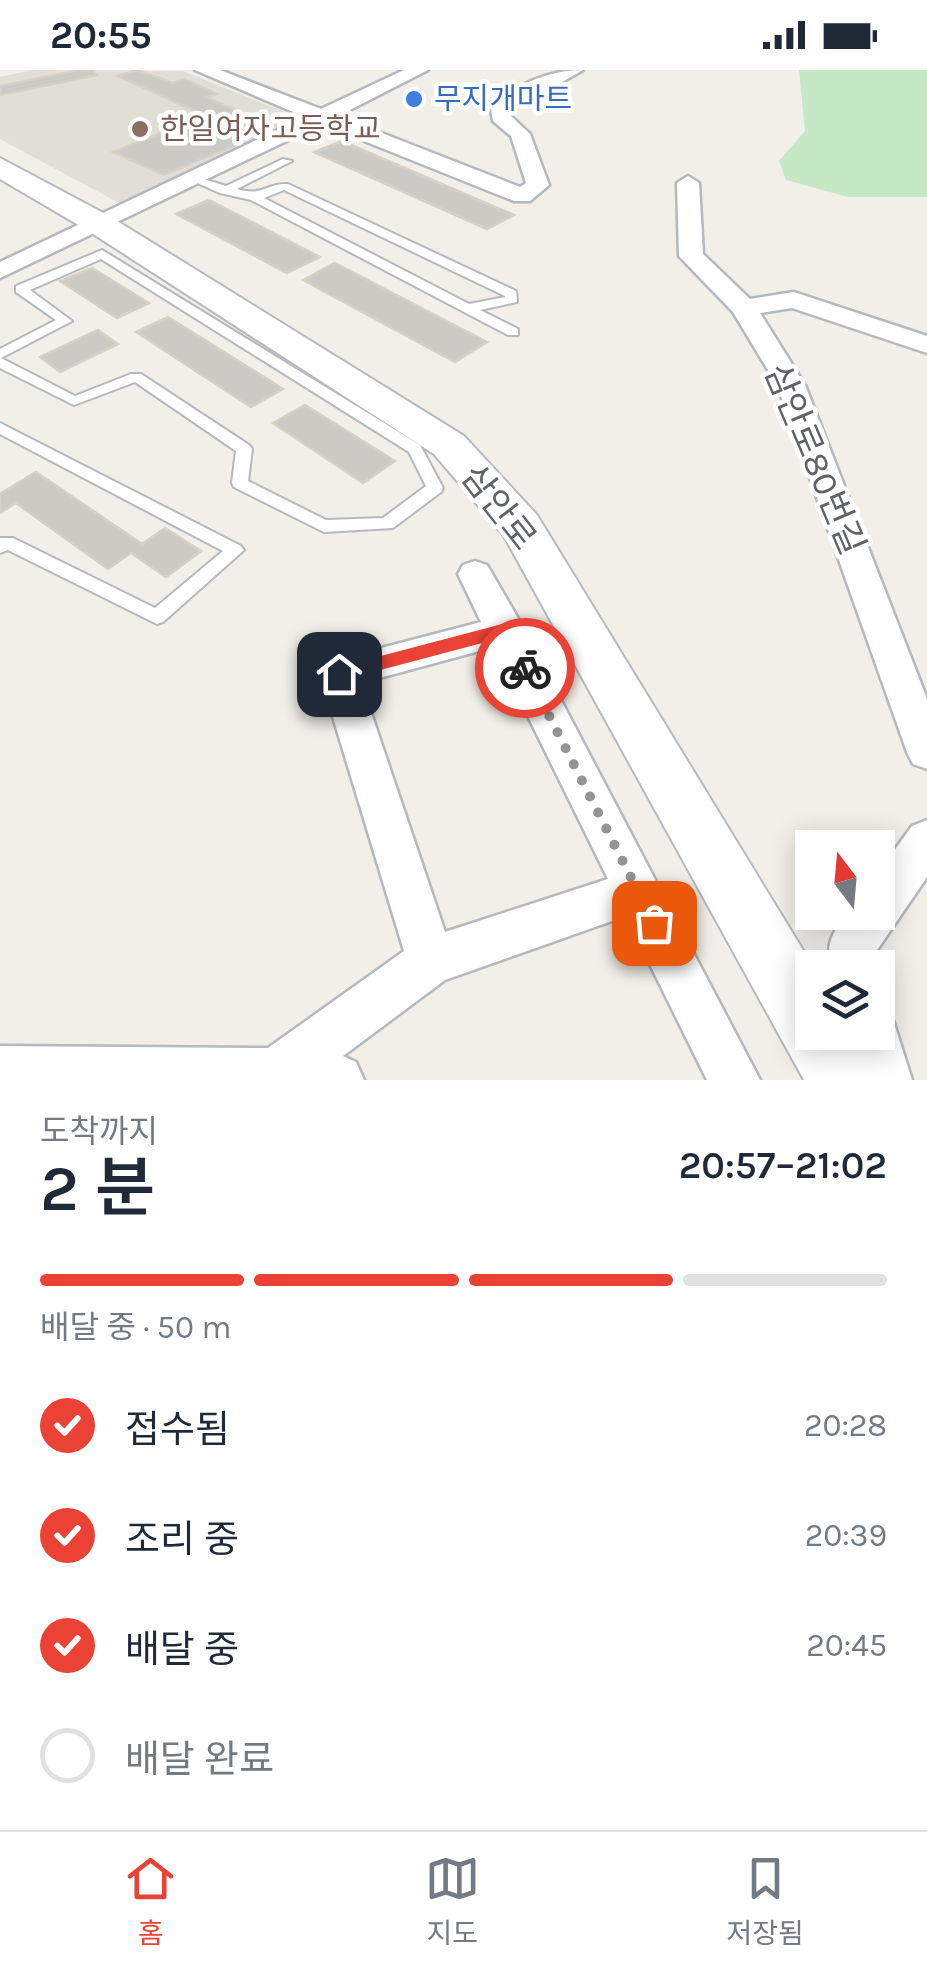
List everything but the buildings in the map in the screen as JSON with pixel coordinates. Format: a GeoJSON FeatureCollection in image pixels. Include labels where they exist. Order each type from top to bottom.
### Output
{"type":"FeatureCollection","features":[{"type":"Feature","properties":{"kind":"main road","name":"삼안로"},"geometry":{"type":"LineString","coordinates":[[0,167],[98,223],[449,446],[521,526],[795,997]]}},
{"type":"Feature","properties":{"kind":"main road","name":"삼안로"},"geometry":{"type":"LineString","coordinates":[[826,1050],[843,1080]]}},
{"type":"Feature","properties":{"kind":"street"},"geometry":{"type":"LineString","coordinates":[[204,70],[522,196],[538,186],[520,134],[500,118],[501,109],[519,95],[574,70]]}},
{"type":"Feature","properties":{"kind":"street"},"geometry":{"type":"LineString","coordinates":[[369,70],[398,80]]}},
{"type":"Feature","properties":{"kind":"street"},"geometry":{"type":"LineString","coordinates":[[0,271],[419,70]]}},
{"type":"Feature","properties":{"kind":"street","name":"삼안로80번길"},"geometry":{"type":"LineString","coordinates":[[688,183],[691,256],[744,308],[791,386],[927,752]]}},
{"type":"Feature","properties":{"kind":"street"},"geometry":{"type":"LineString","coordinates":[[744,308],[794,300],[927,345]]}},
{"type":"Feature","properties":{"kind":"street"},"geometry":{"type":"LineString","coordinates":[[475,574],[734,1080]]}},
{"type":"Feature","properties":{"kind":"street"},"geometry":{"type":"LineString","coordinates":[[430,962],[339,674],[506,630]]}},
{"type":"Feature","properties":{"kind":"street"},"geometry":{"type":"LineString","coordinates":[[895,886],[927,840]]}},
{"type":"Feature","properties":{"kind":"street"},"geometry":{"type":"LineString","coordinates":[[276,1074],[430,962],[638,892]]}},
{"type":"Feature","properties":{"kind":"street"},"geometry":{"type":"LineString","coordinates":[[878,1050],[886,1080]]}},
{"type":"Feature","properties":{"kind":"street"},"geometry":{"type":"LineString","coordinates":[[0,1072],[276,1074],[338,1080]]}},
{"type":"Feature","properties":{"kind":"lane"},"geometry":{"type":"LineString","coordinates":[[224,191],[287,161]]}},
{"type":"Feature","properties":{"kind":"lane"},"geometry":{"type":"LineString","coordinates":[[193,179],[256,198],[513,332]]}},
{"type":"Feature","properties":{"kind":"lane"},"geometry":{"type":"LineString","coordinates":[[256,198],[284,186],[512,294],[512,298],[469,308]]}},
{"type":"Feature","properties":{"kind":"lane"},"geometry":{"type":"LineString","coordinates":[[0,354],[65,322],[21,289],[102,254],[415,450],[434,488],[387,524],[324,526],[240,483],[244,449],[136,377],[74,401],[0,362]]}},
{"type":"Feature","properties":{"kind":"lane"},"geometry":{"type":"LineString","coordinates":[[0,428],[236,550],[157,616],[7,542],[0,546]]}},
{"type":"Feature","properties":{"kind":"shaded area","name":"한일여자고등학교"},"geometry":{"type":"Polygon","coordinates":[[[32,70],[183,71],[302,119],[119,203],[0,139],[0,77],[32,70]]]}},
{"type":"Feature","properties":{"kind":"green space"},"geometry":{"type":"Polygon","coordinates":[[[799,70],[927,70],[927,197],[848,197],[786,180],[779,161],[805,131],[799,70]]]}},
{"type":"Feature","properties":{"kind":"way so far"},"geometry":{"type":"LineString","coordinates":[[525,668],[654,923]]}},
{"type":"Feature","properties":{"kind":"place","name":"무지개마트"},"geometry":{"type":"Point","coordinates":[414,99]}},
{"type":"Feature","properties":{"kind":"place","name":"한일여자고등학교"},"geometry":{"type":"Point","coordinates":[140,129]}},
{"type":"Feature","properties":{"kind":"route"},"geometry":{"type":"LineString","coordinates":[[339,674],[506,630],[525,668]]}}]}
